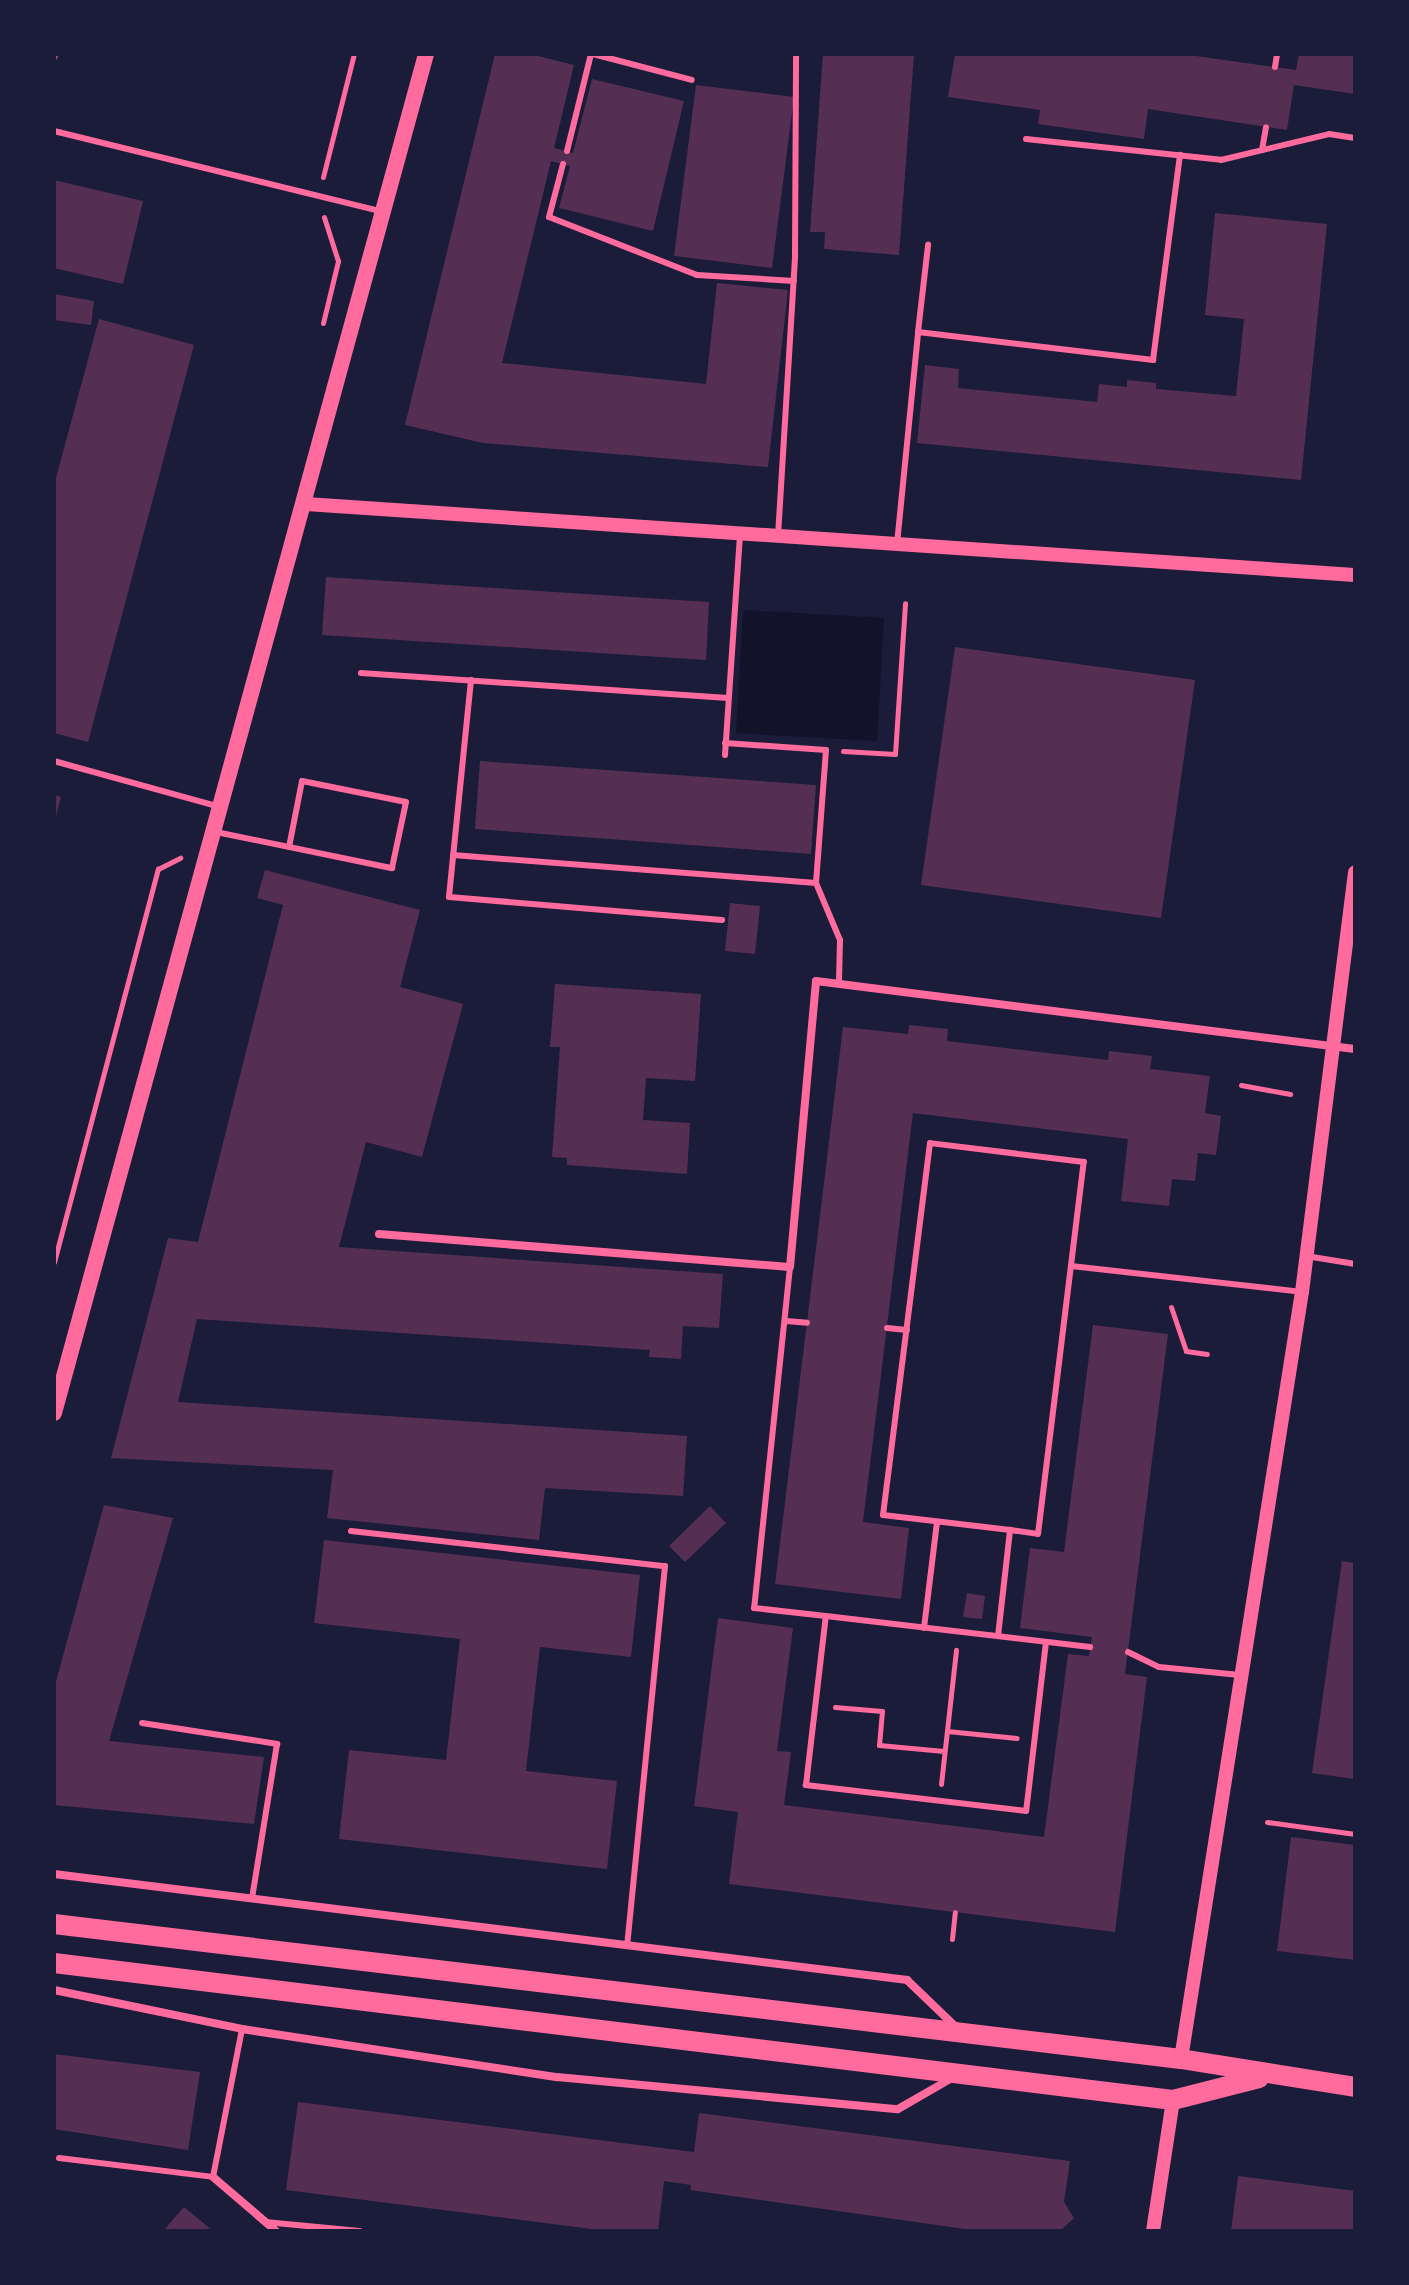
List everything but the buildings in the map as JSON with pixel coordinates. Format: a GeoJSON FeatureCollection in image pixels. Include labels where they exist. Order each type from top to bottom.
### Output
{"type":"FeatureCollection","features":[{"type":"Feature","properties":{"kind":"main road"},"geometry":{"type":"LineString","coordinates":[[54,1413],[306,504],[426,54]]}},
{"type":"Feature","properties":{"kind":"main road"},"geometry":{"type":"LineString","coordinates":[[54,1924],[1181,2059],[1266,2076],[1355,2087]]}},
{"type":"Feature","properties":{"kind":"main road"},"geometry":{"type":"LineString","coordinates":[[54,1963],[1173,2100],[1266,2076]]}},
{"type":"Feature","properties":{"kind":"street"},"geometry":{"type":"LineString","coordinates":[[306,504],[1355,575]]}},
{"type":"Feature","properties":{"kind":"street"},"geometry":{"type":"LineString","coordinates":[[1181,2059],[1302,1292],[1355,872]]}},
{"type":"Feature","properties":{"kind":"street"},"geometry":{"type":"LineString","coordinates":[[379,1234],[790,1267],[816,981],[1355,1049]]}},
{"type":"Feature","properties":{"kind":"street"},"geometry":{"type":"LineString","coordinates":[[54,1874],[907,1980],[964,2034]]}},
{"type":"Feature","properties":{"kind":"street"},"geometry":{"type":"LineString","coordinates":[[54,1990],[242,2029],[532,2074],[891,2108],[961,2073]]}},
{"type":"Feature","properties":{"kind":"street"},"geometry":{"type":"LineString","coordinates":[[1153,2231],[1173,2100]]}},
{"type":"Feature","properties":{"kind":"street"},"geometry":{"type":"LineString","coordinates":[[213,2177],[276,2231]]}},
{"type":"Feature","properties":{"kind":"lane"},"geometry":{"type":"LineString","coordinates":[[567,151],[592,54],[692,80]]}},
{"type":"Feature","properties":{"kind":"lane"},"geometry":{"type":"LineString","coordinates":[[778,536],[794,281],[796,54]]}},
{"type":"Feature","properties":{"kind":"lane"},"geometry":{"type":"LineString","coordinates":[[1275,67],[1277,54]]}},
{"type":"Feature","properties":{"kind":"lane"},"geometry":{"type":"LineString","coordinates":[[1262,150],[1266,127]]}},
{"type":"Feature","properties":{"kind":"lane"},"geometry":{"type":"LineString","coordinates":[[54,131],[383,212]]}},
{"type":"Feature","properties":{"kind":"lane"},"geometry":{"type":"LineString","coordinates":[[1026,139],[1221,160],[1329,134],[1355,138]]}},
{"type":"Feature","properties":{"kind":"lane"},"geometry":{"type":"LineString","coordinates":[[918,332],[1153,360],[1180,155]]}},
{"type":"Feature","properties":{"kind":"lane"},"geometry":{"type":"LineString","coordinates":[[563,164],[549,217],[697,275],[794,281]]}},
{"type":"Feature","properties":{"kind":"lane"},"geometry":{"type":"LineString","coordinates":[[897,544],[928,245]]}},
{"type":"Feature","properties":{"kind":"lane"},"geometry":{"type":"LineString","coordinates":[[725,755],[740,533]]}},
{"type":"Feature","properties":{"kind":"lane"},"geometry":{"type":"LineString","coordinates":[[361,673],[728,698]]}},
{"type":"Feature","properties":{"kind":"lane"},"geometry":{"type":"LineString","coordinates":[[471,680],[449,897],[722,920]]}},
{"type":"Feature","properties":{"kind":"lane"},"geometry":{"type":"LineString","coordinates":[[725,743],[826,750],[816,883],[840,940],[839,982]]}},
{"type":"Feature","properties":{"kind":"lane"},"geometry":{"type":"LineString","coordinates":[[54,761],[220,807]]}},
{"type":"Feature","properties":{"kind":"lane"},"geometry":{"type":"LineString","coordinates":[[213,831],[289,847],[392,868],[406,802],[302,781],[289,847]]}},
{"type":"Feature","properties":{"kind":"lane"},"geometry":{"type":"LineString","coordinates":[[453,855],[816,883]]}},
{"type":"Feature","properties":{"kind":"lane"},"geometry":{"type":"LineString","coordinates":[[930,1143],[1084,1162],[1071,1266],[1038,1534],[883,1515],[930,1143]]}},
{"type":"Feature","properties":{"kind":"lane"},"geometry":{"type":"LineString","coordinates":[[1306,1256],[1355,1264]]}},
{"type":"Feature","properties":{"kind":"lane"},"geometry":{"type":"LineString","coordinates":[[1071,1266],[1302,1292]]}},
{"type":"Feature","properties":{"kind":"lane"},"geometry":{"type":"LineString","coordinates":[[790,1267],[754,1608],[1090,1647]]}},
{"type":"Feature","properties":{"kind":"lane"},"geometry":{"type":"LineString","coordinates":[[786,1321],[807,1323]]}},
{"type":"Feature","properties":{"kind":"lane"},"geometry":{"type":"LineString","coordinates":[[887,1328],[907,1330]]}},
{"type":"Feature","properties":{"kind":"lane"},"geometry":{"type":"LineString","coordinates":[[924,1628],[937,1522]]}},
{"type":"Feature","properties":{"kind":"lane"},"geometry":{"type":"LineString","coordinates":[[998,1636],[1010,1530]]}},
{"type":"Feature","properties":{"kind":"lane"},"geometry":{"type":"LineString","coordinates":[[351,1531],[665,1566],[627,1946]]}},
{"type":"Feature","properties":{"kind":"lane"},"geometry":{"type":"LineString","coordinates":[[826,1616],[806,1785],[1026,1811],[1046,1642]]}},
{"type":"Feature","properties":{"kind":"lane"},"geometry":{"type":"LineString","coordinates":[[1128,1652],[1159,1667],[1243,1676]]}},
{"type":"Feature","properties":{"kind":"lane"},"geometry":{"type":"LineString","coordinates":[[142,1723],[277,1744],[252,1899]]}},
{"type":"Feature","properties":{"kind":"lane"},"geometry":{"type":"LineString","coordinates":[[59,2158],[213,2177],[242,2029]]}},
{"type":"Feature","properties":{"kind":"lane"},"geometry":{"type":"LineString","coordinates":[[265,2222],[360,2231]]}},
{"type":"Feature","properties":{"kind":"path"},"geometry":{"type":"LineString","coordinates":[[320,333],[338,261],[318,196],[354,54]]}},
{"type":"Feature","properties":{"kind":"path"},"geometry":{"type":"LineString","coordinates":[[826,750],[895,754],[905,603]]}},
{"type":"Feature","properties":{"kind":"path"},"geometry":{"type":"LineString","coordinates":[[54,1262],[158,869],[182,857],[197,801]]}},
{"type":"Feature","properties":{"kind":"path"},"geometry":{"type":"LineString","coordinates":[[1241,1085],[1290,1094]]}},
{"type":"Feature","properties":{"kind":"path"},"geometry":{"type":"LineString","coordinates":[[1171,1307],[1186,1351],[1207,1354]]}},
{"type":"Feature","properties":{"kind":"path"},"geometry":{"type":"LineString","coordinates":[[939,1800],[958,1631]]}},
{"type":"Feature","properties":{"kind":"path"},"geometry":{"type":"LineString","coordinates":[[816,1705],[882,1711],[879,1745],[944,1751]]}},
{"type":"Feature","properties":{"kind":"path"},"geometry":{"type":"LineString","coordinates":[[947,1731],[1034,1740]]}},
{"type":"Feature","properties":{"kind":"path"},"geometry":{"type":"LineString","coordinates":[[1267,1822],[1355,1834]]}},
{"type":"Feature","properties":{"kind":"path"},"geometry":{"type":"LineString","coordinates":[[952,1939],[955,1912]]}},
{"type":"Feature","properties":{"kind":"shaded area"},"geometry":{"type":"Polygon","coordinates":[[[743,610],[884,618],[877,741],[736,733],[743,610]]]}},
{"type":"Feature","properties":{"kind":"railway"},"geometry":{"type":"LineString","coordinates":[[54,58],[56,54]]}}]}
